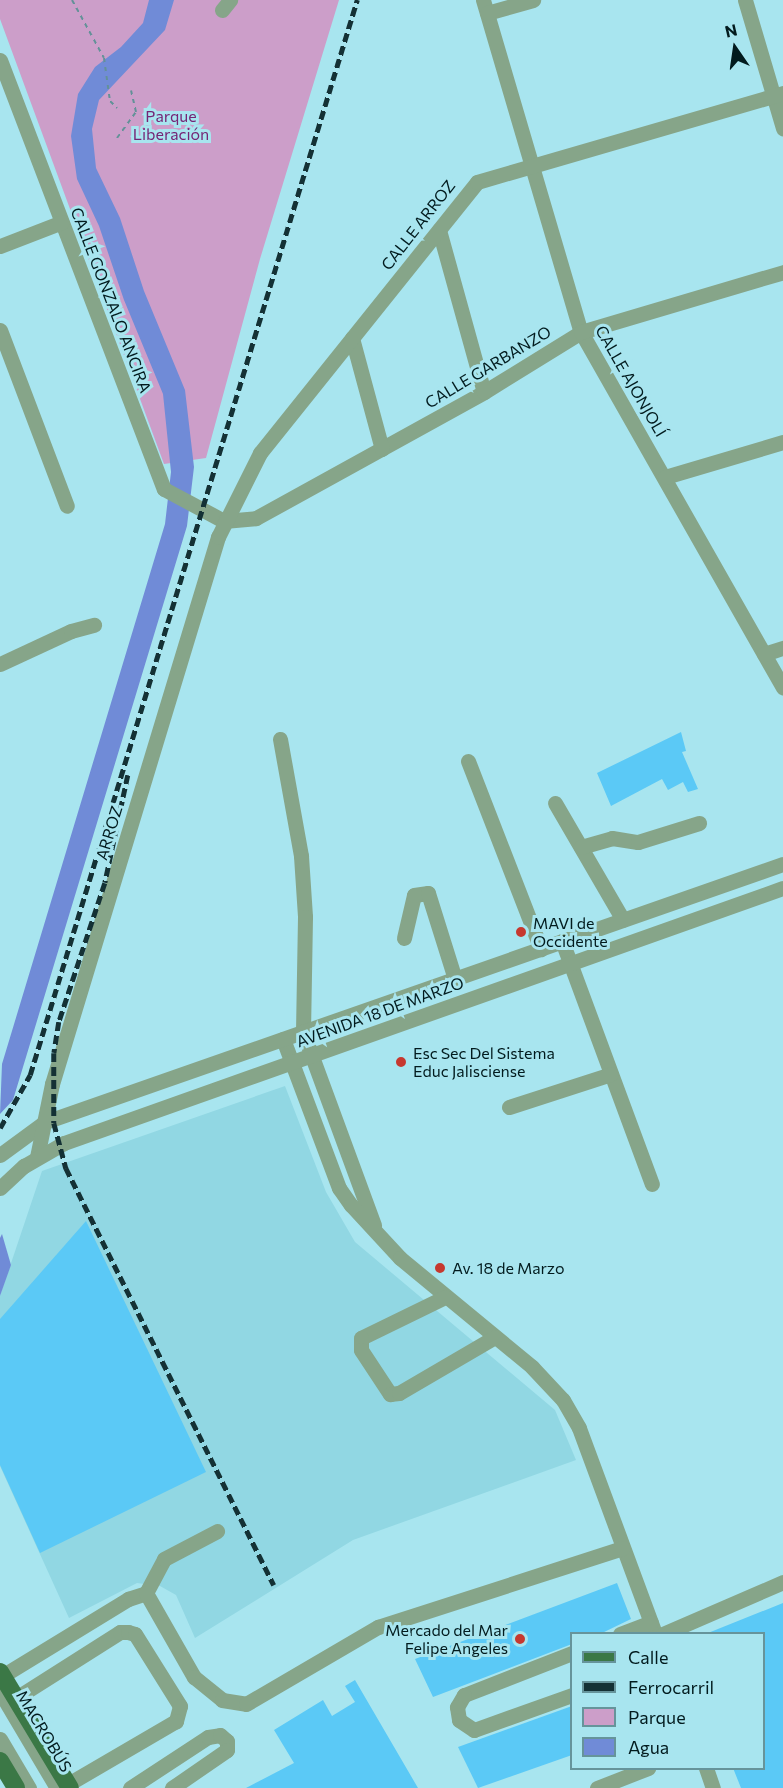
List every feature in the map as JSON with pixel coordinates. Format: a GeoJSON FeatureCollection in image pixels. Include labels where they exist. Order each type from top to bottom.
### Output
{"type":"FeatureCollection","features":[{"type":"Feature","properties":{"kind":"main road"},"geometry":{"type":"LineString","coordinates":[[5,1685],[65,1787]]}},
{"type":"Feature","properties":{"kind":"main road"},"geometry":{"type":"LineString","coordinates":[[0,1762],[16,1788]]}},
{"type":"Feature","properties":{"kind":"street"},"geometry":{"type":"LineString","coordinates":[[485,7],[532,0]]}},
{"type":"Feature","properties":{"kind":"street"},"geometry":{"type":"LineString","coordinates":[[745,0],[778,94],[783,128]]}},
{"type":"Feature","properties":{"kind":"street","name":"CALLE AJONJOLÍ"},"geometry":{"type":"LineString","coordinates":[[485,7],[581,332],[783,688]]}},
{"type":"Feature","properties":{"kind":"street","name":"CALLE GONZALO ANCIRA"},"geometry":{"type":"LineString","coordinates":[[0,60],[164,489],[224,521]]}},
{"type":"Feature","properties":{"kind":"street","name":"CALLE ARROZ"},"geometry":{"type":"LineString","coordinates":[[224,521],[260,453],[477,182],[778,94]]}},
{"type":"Feature","properties":{"kind":"street"},"geometry":{"type":"LineString","coordinates":[[0,246],[62,222]]}},
{"type":"Feature","properties":{"kind":"street"},"geometry":{"type":"LineString","coordinates":[[439,230],[484,392]]}},
{"type":"Feature","properties":{"kind":"street","name":"CALLE GARBANZO"},"geometry":{"type":"LineString","coordinates":[[224,521],[256,518],[484,392],[581,332],[783,272]]}},
{"type":"Feature","properties":{"kind":"street"},"geometry":{"type":"LineString","coordinates":[[0,330],[67,506]]}},
{"type":"Feature","properties":{"kind":"street"},"geometry":{"type":"LineString","coordinates":[[352,338],[381,449]]}},
{"type":"Feature","properties":{"kind":"street"},"geometry":{"type":"LineString","coordinates":[[665,477],[783,442]]}},
{"type":"Feature","properties":{"kind":"street","name":"ARROZ"},"geometry":{"type":"LineString","coordinates":[[38,1157],[52,1084],[224,521]]}},
{"type":"Feature","properties":{"kind":"street"},"geometry":{"type":"LineString","coordinates":[[0,664],[71,631],[94,625]]}},
{"type":"Feature","properties":{"kind":"street"},"geometry":{"type":"LineString","coordinates":[[764,654],[783,648]]}},
{"type":"Feature","properties":{"kind":"street"},"geometry":{"type":"LineString","coordinates":[[280,739],[304,897],[303,1032],[376,1230]]}},
{"type":"Feature","properties":{"kind":"street"},"geometry":{"type":"LineString","coordinates":[[468,761],[541,949]]}},
{"type":"Feature","properties":{"kind":"street"},"geometry":{"type":"LineString","coordinates":[[555,803],[623,920]]}},
{"type":"Feature","properties":{"kind":"street"},"geometry":{"type":"LineString","coordinates":[[581,847],[612,838],[638,842],[699,823]]}},
{"type":"Feature","properties":{"kind":"street","name":"AVENIDA 18 DE MARZO"},"geometry":{"type":"LineString","coordinates":[[0,1155],[45,1122],[783,864]]}},
{"type":"Feature","properties":{"kind":"street","name":"AVENIDA 18 DE MARZO"},"geometry":{"type":"LineString","coordinates":[[0,1188],[38,1157],[64,1143],[783,888]]}},
{"type":"Feature","properties":{"kind":"street"},"geometry":{"type":"LineString","coordinates":[[404,938],[414,895],[428,893],[454,979]]}},
{"type":"Feature","properties":{"kind":"street"},"geometry":{"type":"LineString","coordinates":[[562,942],[652,1184]]}},
{"type":"Feature","properties":{"kind":"street"},"geometry":{"type":"LineString","coordinates":[[282,1040],[339,1188],[400,1258],[532,1366],[563,1400],[579,1428],[653,1628],[631,1632]]}},
{"type":"Feature","properties":{"kind":"street"},"geometry":{"type":"LineString","coordinates":[[509,1107],[611,1074]]}},
{"type":"Feature","properties":{"kind":"street"},"geometry":{"type":"LineString","coordinates":[[0,1141],[45,1122]]}},
{"type":"Feature","properties":{"kind":"street"},"geometry":{"type":"LineString","coordinates":[[445,1296],[361,1338],[361,1350],[390,1394],[399,1393],[495,1337]]}},
{"type":"Feature","properties":{"kind":"street"},"geometry":{"type":"LineString","coordinates":[[5,1685],[128,1599],[146,1593],[164,1559],[217,1531]]}},
{"type":"Feature","properties":{"kind":"street"},"geometry":{"type":"LineString","coordinates":[[146,1593],[194,1677],[222,1700],[246,1704],[378,1627],[623,1548]]}},
{"type":"Feature","properties":{"kind":"street"},"geometry":{"type":"LineString","coordinates":[[668,1632],[783,1582]]}},
{"type":"Feature","properties":{"kind":"street"},"geometry":{"type":"LineString","coordinates":[[5,1685],[120,1632],[128,1632],[135,1634],[180,1706],[176,1721],[65,1787]]}},
{"type":"Feature","properties":{"kind":"street"},"geometry":{"type":"LineString","coordinates":[[570,1654],[464,1695],[457,1707],[459,1720],[474,1730],[570,1696]]}},
{"type":"Feature","properties":{"kind":"street"},"geometry":{"type":"LineString","coordinates":[[134,1787],[208,1737],[220,1735],[227,1742],[227,1750],[172,1788]]}},
{"type":"Feature","properties":{"kind":"street"},"geometry":{"type":"LineString","coordinates":[[0,1739],[29,1788]]}},
{"type":"Feature","properties":{"kind":"street"},"geometry":{"type":"LineString","coordinates":[[597,1788],[643,1770]]}},
{"type":"Feature","properties":{"kind":"street"},"geometry":{"type":"LineString","coordinates":[[707,1770],[713,1788]]}},
{"type":"Feature","properties":{"kind":"path"},"geometry":{"type":"LineString","coordinates":[[72,0],[104,58],[110,101],[117,108]]}},
{"type":"Feature","properties":{"kind":"path"},"geometry":{"type":"LineString","coordinates":[[117,138],[136,112],[131,91]]}},
{"type":"Feature","properties":{"kind":"shaded area"},"geometry":{"type":"Polygon","coordinates":[[[285,1086],[326,1192],[355,1242],[555,1410],[576,1460],[353,1540],[195,1638],[176,1595],[160,1586],[137,1583],[69,1618],[0,1466],[0,1296],[42,1171],[285,1086]]]}},
{"type":"Feature","properties":{"kind":"green space","name":"Parque Liberación"},"geometry":{"type":"Polygon","coordinates":[[[0,0],[339,0],[260,259],[206,458],[164,464],[0,19],[0,0]]]}},
{"type":"Feature","properties":{"kind":"water"},"geometry":{"type":"Polygon","coordinates":[[[149,0],[174,0],[165,30],[99,100],[92,129],[96,168],[120,218],[144,291],[185,390],[194,467],[187,526],[13,1100],[0,1114],[2,1064],[165,524],[171,472],[163,394],[124,300],[99,226],[77,179],[71,136],[78,94],[95,67],[121,47],[143,23],[149,0]]]}},
{"type":"Feature","properties":{"kind":"water"},"geometry":{"type":"Polygon","coordinates":[[[2,1234],[11,1265],[0,1296],[0,1238],[2,1234]]]}},
{"type":"Feature","properties":{"kind":"building"},"geometry":{"type":"Polygon","coordinates":[[[681,732],[686,751],[682,752],[698,789],[688,792],[683,782],[668,790],[662,779],[611,806],[597,773],[681,732]]]}},
{"type":"Feature","properties":{"kind":"building"},"geometry":{"type":"Polygon","coordinates":[[[86,1221],[206,1472],[40,1553],[0,1465],[0,1319],[86,1221]]]}},
{"type":"Feature","properties":{"kind":"building","name":"Mercado del Mar Felipe Angeles"},"geometry":{"type":"Polygon","coordinates":[[[617,1583],[631,1619],[604,1632],[570,1632],[570,1645],[433,1697],[415,1659],[617,1583]]]}},
{"type":"Feature","properties":{"kind":"building"},"geometry":{"type":"Polygon","coordinates":[[[783,1603],[783,1788],[741,1788],[734,1770],[765,1770],[765,1632],[710,1632],[783,1603]]]}},
{"type":"Feature","properties":{"kind":"building"},"geometry":{"type":"Polygon","coordinates":[[[355,1680],[418,1788],[246,1788],[294,1763],[274,1730],[323,1700],[332,1716],[355,1702],[345,1686],[355,1680]]]}},
{"type":"Feature","properties":{"kind":"building"},"geometry":{"type":"Polygon","coordinates":[[[570,1707],[570,1756],[478,1788],[458,1747],[570,1707]]]}},
{"type":"Feature","properties":{"kind":"railway"},"geometry":{"type":"LineString","coordinates":[[0,1128],[30,1075],[357,0]]}},
{"type":"Feature","properties":{"kind":"railway"},"geometry":{"type":"LineString","coordinates":[[128,775],[105,883],[59,1022],[54,1053],[54,1123],[66,1168],[274,1585]]}},
{"type":"Feature","properties":{"kind":"place","name":"MAVI de Occidente"},"geometry":{"type":"Point","coordinates":[521,932]}},
{"type":"Feature","properties":{"kind":"place","name":"Esc Sec Del Sistema Educ Jalisciense"},"geometry":{"type":"Point","coordinates":[401,1062]}},
{"type":"Feature","properties":{"kind":"place","name":"Av. 18 de Marzo"},"geometry":{"type":"Point","coordinates":[440,1268]}},
{"type":"Feature","properties":{"kind":"place","name":"Mercado del Mar Felipe Angeles"},"geometry":{"type":"Point","coordinates":[520,1639]}}]}
